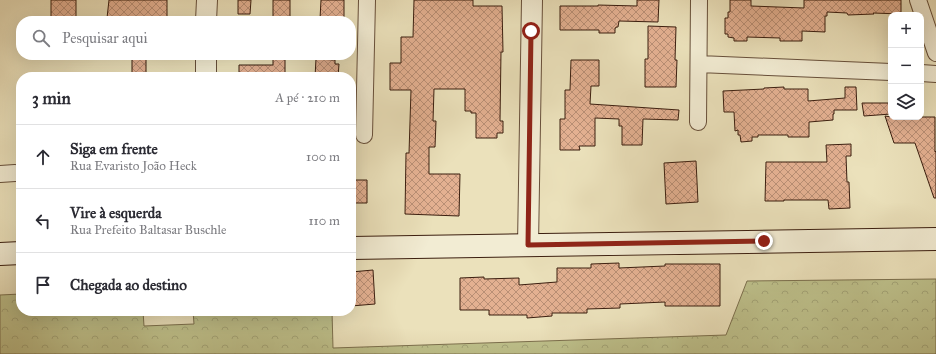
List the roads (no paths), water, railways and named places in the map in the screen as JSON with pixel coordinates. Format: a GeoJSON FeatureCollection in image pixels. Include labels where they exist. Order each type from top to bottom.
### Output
{"type":"FeatureCollection","features":[{"type":"Feature","properties":{"kind":"main road"},"geometry":{"type":"LineString","coordinates":[[356,248],[936,239]]}},
{"type":"Feature","properties":{"kind":"main road"},"geometry":{"type":"LineString","coordinates":[[0,254],[16,253]]}},
{"type":"Feature","properties":{"kind":"street"},"geometry":{"type":"LineString","coordinates":[[206,16],[207,0]]}},
{"type":"Feature","properties":{"kind":"street"},"geometry":{"type":"LineString","coordinates":[[364,135],[367,0]]}},
{"type":"Feature","properties":{"kind":"street"},"geometry":{"type":"LineString","coordinates":[[528,245],[532,0]]}},
{"type":"Feature","properties":{"kind":"street"},"geometry":{"type":"LineString","coordinates":[[698,122],[699,0]]}},
{"type":"Feature","properties":{"kind":"street"},"geometry":{"type":"LineString","coordinates":[[918,0],[936,53]]}},
{"type":"Feature","properties":{"kind":"street"},"geometry":{"type":"LineString","coordinates":[[206,60],[206,72]]}},
{"type":"Feature","properties":{"kind":"street"},"geometry":{"type":"LineString","coordinates":[[699,64],[888,72]]}},
{"type":"Feature","properties":{"kind":"street"},"geometry":{"type":"LineString","coordinates":[[924,73],[936,74]]}}]}
